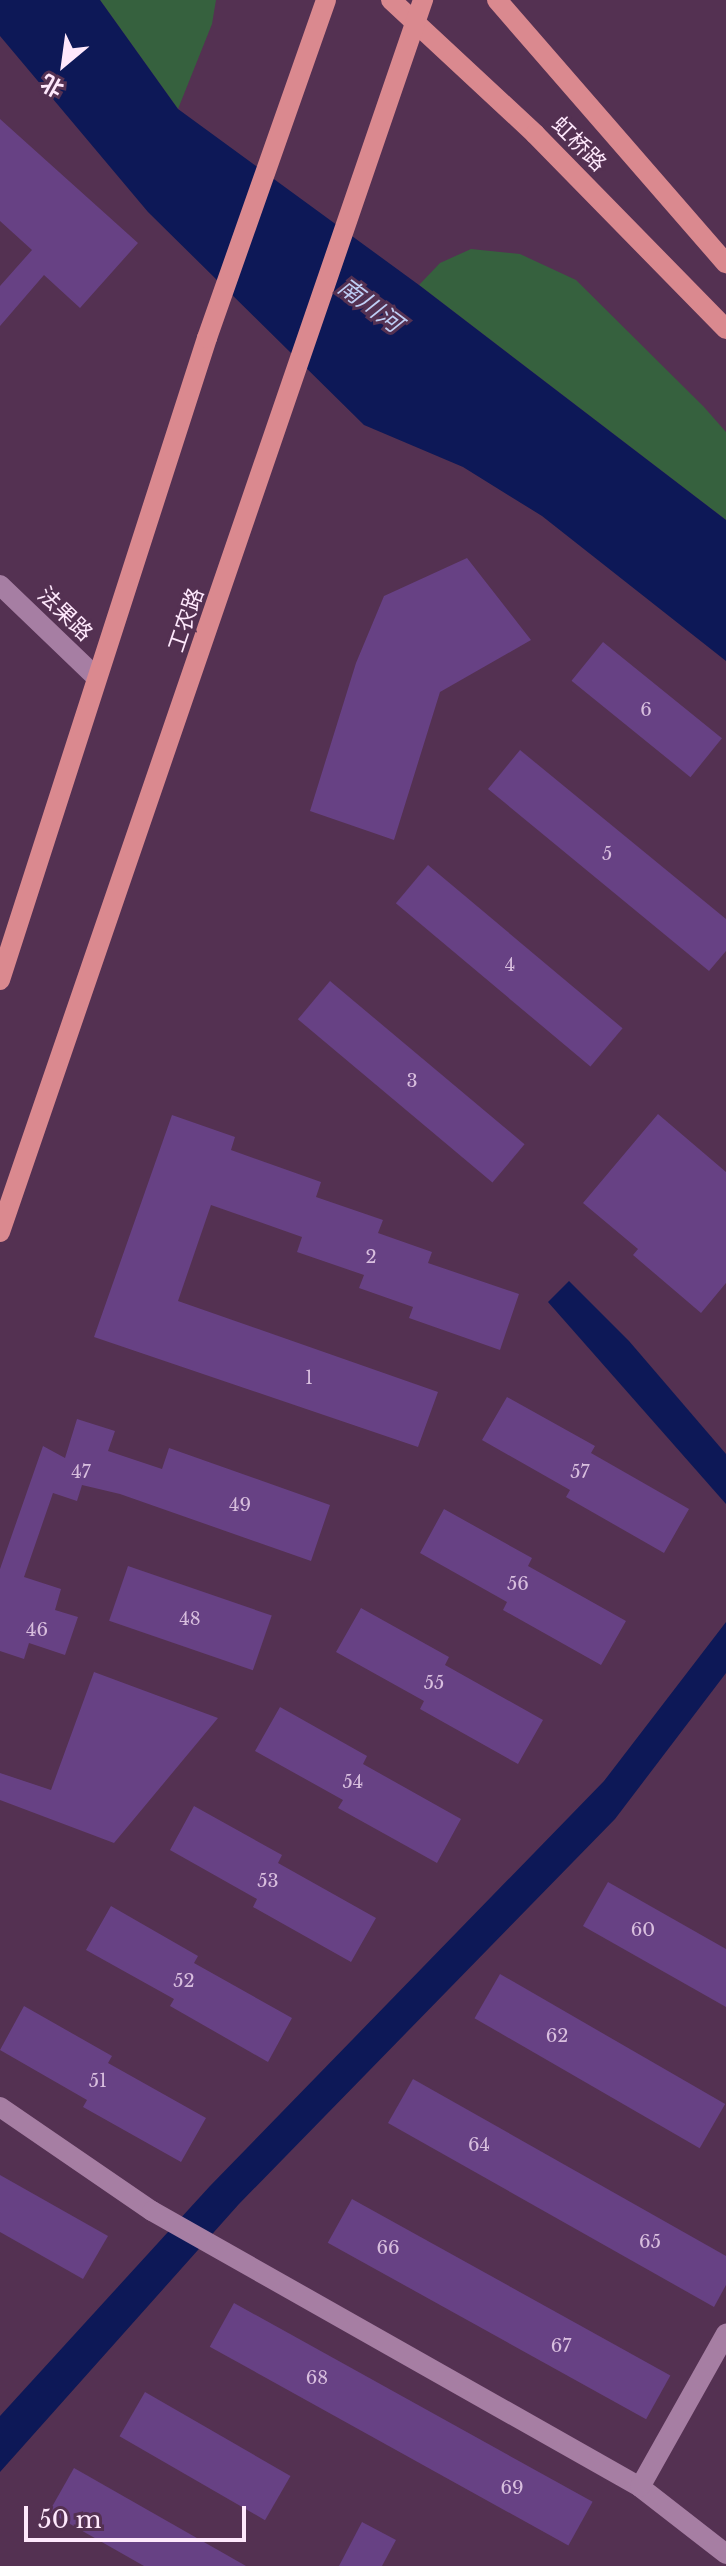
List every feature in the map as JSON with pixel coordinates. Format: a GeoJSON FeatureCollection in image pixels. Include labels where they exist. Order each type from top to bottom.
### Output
{"type":"FeatureCollection","features":[{"type":"Feature","properties":{"kind":"main road"},"geometry":{"type":"LineString","coordinates":[[0,980],[207,338],[326,0]]}},
{"type":"Feature","properties":{"kind":"main road","name":"虹桥路"},"geometry":{"type":"LineString","coordinates":[[391,0],[535,134],[726,329]]}},
{"type":"Feature","properties":{"kind":"main road","name":"工农路"},"geometry":{"type":"LineString","coordinates":[[0,1232],[287,405],[423,0]]}},
{"type":"Feature","properties":{"kind":"main road","name":"虹桥路"},"geometry":{"type":"LineString","coordinates":[[497,0],[726,263]]}},
{"type":"Feature","properties":{"kind":"street","name":"法果路"},"geometry":{"type":"LineString","coordinates":[[0,585],[97,678]]}},
{"type":"Feature","properties":{"kind":"street"},"geometry":{"type":"LineString","coordinates":[[0,2107],[162,2217],[640,2487],[726,2554]]}},
{"type":"Feature","properties":{"kind":"street"},"geometry":{"type":"LineString","coordinates":[[640,2487],[726,2334]]}},
{"type":"Feature","properties":{"kind":"green space"},"geometry":{"type":"Polygon","coordinates":[[[100,0],[216,0],[212,24],[178,109],[100,0]]]}},
{"type":"Feature","properties":{"kind":"green space"},"geometry":{"type":"Polygon","coordinates":[[[471,249],[520,254],[576,280],[704,407],[726,432],[726,520],[419,285],[440,263],[471,249]]]}},
{"type":"Feature","properties":{"kind":"water","name":"南川河"},"geometry":{"type":"Polygon","coordinates":[[[0,0],[100,0],[178,109],[419,285],[726,520],[726,661],[542,516],[463,467],[364,425],[148,212],[0,36],[0,0]]]}},
{"type":"Feature","properties":{"kind":"water"},"geometry":{"type":"Polygon","coordinates":[[[569,1281],[629,1341],[726,1454],[726,1504],[548,1302],[569,1281]]]}},
{"type":"Feature","properties":{"kind":"water"},"geometry":{"type":"Polygon","coordinates":[[[726,1622],[726,1673],[615,1819],[239,2204],[0,2472],[0,2416],[210,2186],[604,1781],[726,1622]]]}},
{"type":"Feature","properties":{"kind":"building"},"geometry":{"type":"Polygon","coordinates":[[[0,119],[138,243],[80,308],[44,275],[0,326],[0,286],[32,250],[0,221],[0,119]]]}},
{"type":"Feature","properties":{"kind":"building"},"geometry":{"type":"Polygon","coordinates":[[[467,558],[531,640],[440,692],[394,840],[310,811],[356,663],[384,596],[467,558]]]}},
{"type":"Feature","properties":{"kind":"building"},"geometry":{"type":"Polygon","coordinates":[[[603,642],[722,738],[690,777],[572,681],[603,642]]]}},
{"type":"Feature","properties":{"kind":"building"},"geometry":{"type":"Polygon","coordinates":[[[520,750],[726,919],[726,951],[709,971],[488,789],[520,750]]]}},
{"type":"Feature","properties":{"kind":"building"},"geometry":{"type":"Polygon","coordinates":[[[428,865],[623,1028],[590,1067],[396,903],[428,865]]]}},
{"type":"Feature","properties":{"kind":"building"},"geometry":{"type":"Polygon","coordinates":[[[330,981],[525,1144],[492,1183],[298,1019],[330,981]]]}},
{"type":"Feature","properties":{"kind":"building"},"geometry":{"type":"Polygon","coordinates":[[[658,1114],[726,1172],[726,1283],[701,1313],[633,1255],[638,1249],[583,1203],[658,1114]]]}},
{"type":"Feature","properties":{"kind":"building"},"geometry":{"type":"Polygon","coordinates":[[[172,1115],[235,1137],[231,1150],[321,1182],[316,1197],[383,1220],[378,1233],[432,1252],[428,1263],[519,1294],[500,1350],[409,1318],[413,1307],[359,1288],[364,1275],[297,1252],[302,1237],[211,1205],[178,1301],[438,1392],[418,1447],[94,1337],[172,1115]]]}},
{"type":"Feature","properties":{"kind":"building"},"geometry":{"type":"Polygon","coordinates":[[[507,1397],[595,1446],[591,1453],[689,1509],[664,1553],[566,1497],[570,1490],[482,1440],[507,1397]]]}},
{"type":"Feature","properties":{"kind":"building"},"geometry":{"type":"Polygon","coordinates":[[[77,1419],[115,1431],[108,1451],[162,1469],[169,1448],[330,1505],[311,1561],[120,1494],[82,1485],[77,1501],[53,1493],[24,1577],[61,1589],[55,1610],[78,1617],[65,1655],[29,1643],[24,1659],[0,1651],[0,1569],[43,1446],[65,1458],[77,1419]]]}},
{"type":"Feature","properties":{"kind":"building"},"geometry":{"type":"Polygon","coordinates":[[[444,1509],[532,1558],[528,1566],[626,1621],[601,1665],[503,1610],[507,1602],[420,1553],[444,1509]]]}},
{"type":"Feature","properties":{"kind":"building"},"geometry":{"type":"Polygon","coordinates":[[[128,1566],[272,1615],[253,1670],[109,1621],[128,1566]]]}},
{"type":"Feature","properties":{"kind":"building"},"geometry":{"type":"Polygon","coordinates":[[[361,1608],[449,1657],[445,1665],[543,1720],[518,1764],[420,1709],[424,1701],[336,1652],[361,1608]]]}},
{"type":"Feature","properties":{"kind":"building"},"geometry":{"type":"Polygon","coordinates":[[[94,1672],[218,1718],[114,1843],[0,1800],[0,1773],[51,1790],[94,1672]]]}},
{"type":"Feature","properties":{"kind":"building"},"geometry":{"type":"Polygon","coordinates":[[[280,1707],[367,1756],[363,1764],[461,1819],[437,1863],[338,1808],[343,1800],[255,1751],[280,1707]]]}},
{"type":"Feature","properties":{"kind":"building"},"geometry":{"type":"Polygon","coordinates":[[[194,1806],[282,1855],[278,1863],[376,1918],[351,1962],[253,1907],[257,1899],[170,1850],[194,1806]]]}},
{"type":"Feature","properties":{"kind":"building"},"geometry":{"type":"Polygon","coordinates":[[[608,1882],[726,1949],[726,2007],[583,1926],[608,1882]]]}},
{"type":"Feature","properties":{"kind":"building"},"geometry":{"type":"Polygon","coordinates":[[[111,1906],[198,1956],[194,1963],[292,2018],[268,2062],[170,2006],[174,1999],[86,1950],[111,1906]]]}},
{"type":"Feature","properties":{"kind":"building"},"geometry":{"type":"Polygon","coordinates":[[[500,1974],[725,2104],[700,2148],[474,2018],[500,1974]]]}},
{"type":"Feature","properties":{"kind":"building"},"geometry":{"type":"Polygon","coordinates":[[[24,2006],[112,2056],[108,2063],[206,2118],[181,2162],[83,2107],[87,2100],[0,2050],[24,2006]]]}},
{"type":"Feature","properties":{"kind":"building"},"geometry":{"type":"Polygon","coordinates":[[[413,2079],[726,2256],[726,2285],[714,2307],[388,2123],[413,2079]]]}},
{"type":"Feature","properties":{"kind":"building"},"geometry":{"type":"Polygon","coordinates":[[[0,2175],[108,2236],[83,2279],[0,2232],[0,2175]]]}},
{"type":"Feature","properties":{"kind":"building"},"geometry":{"type":"Polygon","coordinates":[[[352,2199],[670,2375],[646,2419],[328,2243],[352,2199]]]}},
{"type":"Feature","properties":{"kind":"building"},"geometry":{"type":"Polygon","coordinates":[[[234,2303],[593,2502],[568,2546],[210,2347],[234,2303]]]}},
{"type":"Feature","properties":{"kind":"building"},"geometry":{"type":"Polygon","coordinates":[[[145,2392],[290,2476],[265,2520],[120,2436],[145,2392]]]}},
{"type":"Feature","properties":{"kind":"building"},"geometry":{"type":"Polygon","coordinates":[[[74,2468],[246,2566],[144,2566],[49,2512],[74,2468]]]}},
{"type":"Feature","properties":{"kind":"building"},"geometry":{"type":"Polygon","coordinates":[[[362,2522],[396,2540],[382,2566],[339,2566],[362,2522]]]}}]}
